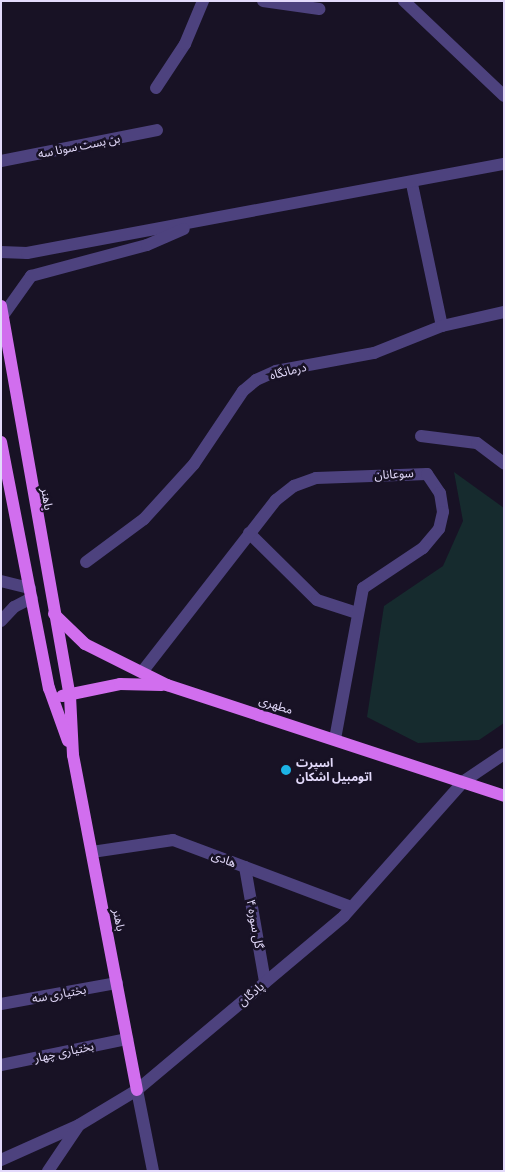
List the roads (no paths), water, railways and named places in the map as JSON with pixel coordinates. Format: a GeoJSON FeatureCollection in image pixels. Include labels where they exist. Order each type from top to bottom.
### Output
{"type":"FeatureCollection","features":[{"type":"Feature","properties":{"kind":"main road","name":"باهنر"},"geometry":{"type":"LineString","coordinates":[[2,310],[54,614],[70,696],[73,755],[137,1090]]}},
{"type":"Feature","properties":{"kind":"main road","name":"باهنر"},"geometry":{"type":"LineString","coordinates":[[1,442],[49,688],[73,755]]}},
{"type":"Feature","properties":{"kind":"main road","name":"مطهری"},"geometry":{"type":"LineString","coordinates":[[54,614],[86,644],[167,685],[464,781],[504,796]]}},
{"type":"Feature","properties":{"kind":"main road"},"geometry":{"type":"LineString","coordinates":[[49,688],[70,696],[120,684],[167,685]]}},
{"type":"Feature","properties":{"kind":"street"},"geometry":{"type":"LineString","coordinates":[[156,88],[185,44],[203,1]]}},
{"type":"Feature","properties":{"kind":"street"},"geometry":{"type":"LineString","coordinates":[[264,1],[319,9]]}},
{"type":"Feature","properties":{"kind":"street"},"geometry":{"type":"LineString","coordinates":[[404,1],[504,96]]}},
{"type":"Feature","properties":{"kind":"street","name":"بن بست سونا سه"},"geometry":{"type":"LineString","coordinates":[[1,161],[157,130]]}},
{"type":"Feature","properties":{"kind":"street"},"geometry":{"type":"LineString","coordinates":[[1,252],[27,253],[201,220],[412,184],[504,164]]}},
{"type":"Feature","properties":{"kind":"street"},"geometry":{"type":"LineString","coordinates":[[412,184],[442,326]]}},
{"type":"Feature","properties":{"kind":"street"},"geometry":{"type":"LineString","coordinates":[[2,310],[31,276],[147,245],[201,220]]}},
{"type":"Feature","properties":{"kind":"street","name":"درمانگاه"},"geometry":{"type":"LineString","coordinates":[[86,562],[144,519],[194,464],[243,391],[256,380],[276,371],[374,353],[442,326],[504,312]]}},
{"type":"Feature","properties":{"kind":"street"},"geometry":{"type":"LineString","coordinates":[[421,436],[477,443],[504,463]]}},
{"type":"Feature","properties":{"kind":"street","name":"سوعانان"},"geometry":{"type":"LineString","coordinates":[[142,672],[276,500],[316,478],[427,474],[440,493],[443,512],[439,529],[423,548],[370,581],[356,613],[335,739]]}},
{"type":"Feature","properties":{"kind":"street"},"geometry":{"type":"LineString","coordinates":[[249,533],[317,600],[356,613]]}},
{"type":"Feature","properties":{"kind":"street"},"geometry":{"type":"LineString","coordinates":[[1,581],[31,593],[1,621]]}},
{"type":"Feature","properties":{"kind":"street","name":"پادگان"},"geometry":{"type":"LineString","coordinates":[[1,1160],[79,1125],[137,1090],[266,982],[351,907],[464,781],[504,754]]}},
{"type":"Feature","properties":{"kind":"street","name":"هادی"},"geometry":{"type":"LineString","coordinates":[[92,852],[172,840],[351,907]]}},
{"type":"Feature","properties":{"kind":"street","name":"گل سوره ۴"},"geometry":{"type":"LineString","coordinates":[[245,867],[266,982]]}},
{"type":"Feature","properties":{"kind":"street","name":"بختیاری سه"},"geometry":{"type":"LineString","coordinates":[[1,1004],[117,984]]}},
{"type":"Feature","properties":{"kind":"street","name":"بختیاری چهار"},"geometry":{"type":"LineString","coordinates":[[1,1065],[127,1039]]}},
{"type":"Feature","properties":{"kind":"street"},"geometry":{"type":"LineString","coordinates":[[137,1090],[153,1171]]}},
{"type":"Feature","properties":{"kind":"street"},"geometry":{"type":"LineString","coordinates":[[48,1171],[79,1125]]}},
{"type":"Feature","properties":{"kind":"place","name":"اسپرت اتومبیل اشکان"},"geometry":{"type":"Point","coordinates":[286,770]}}]}
